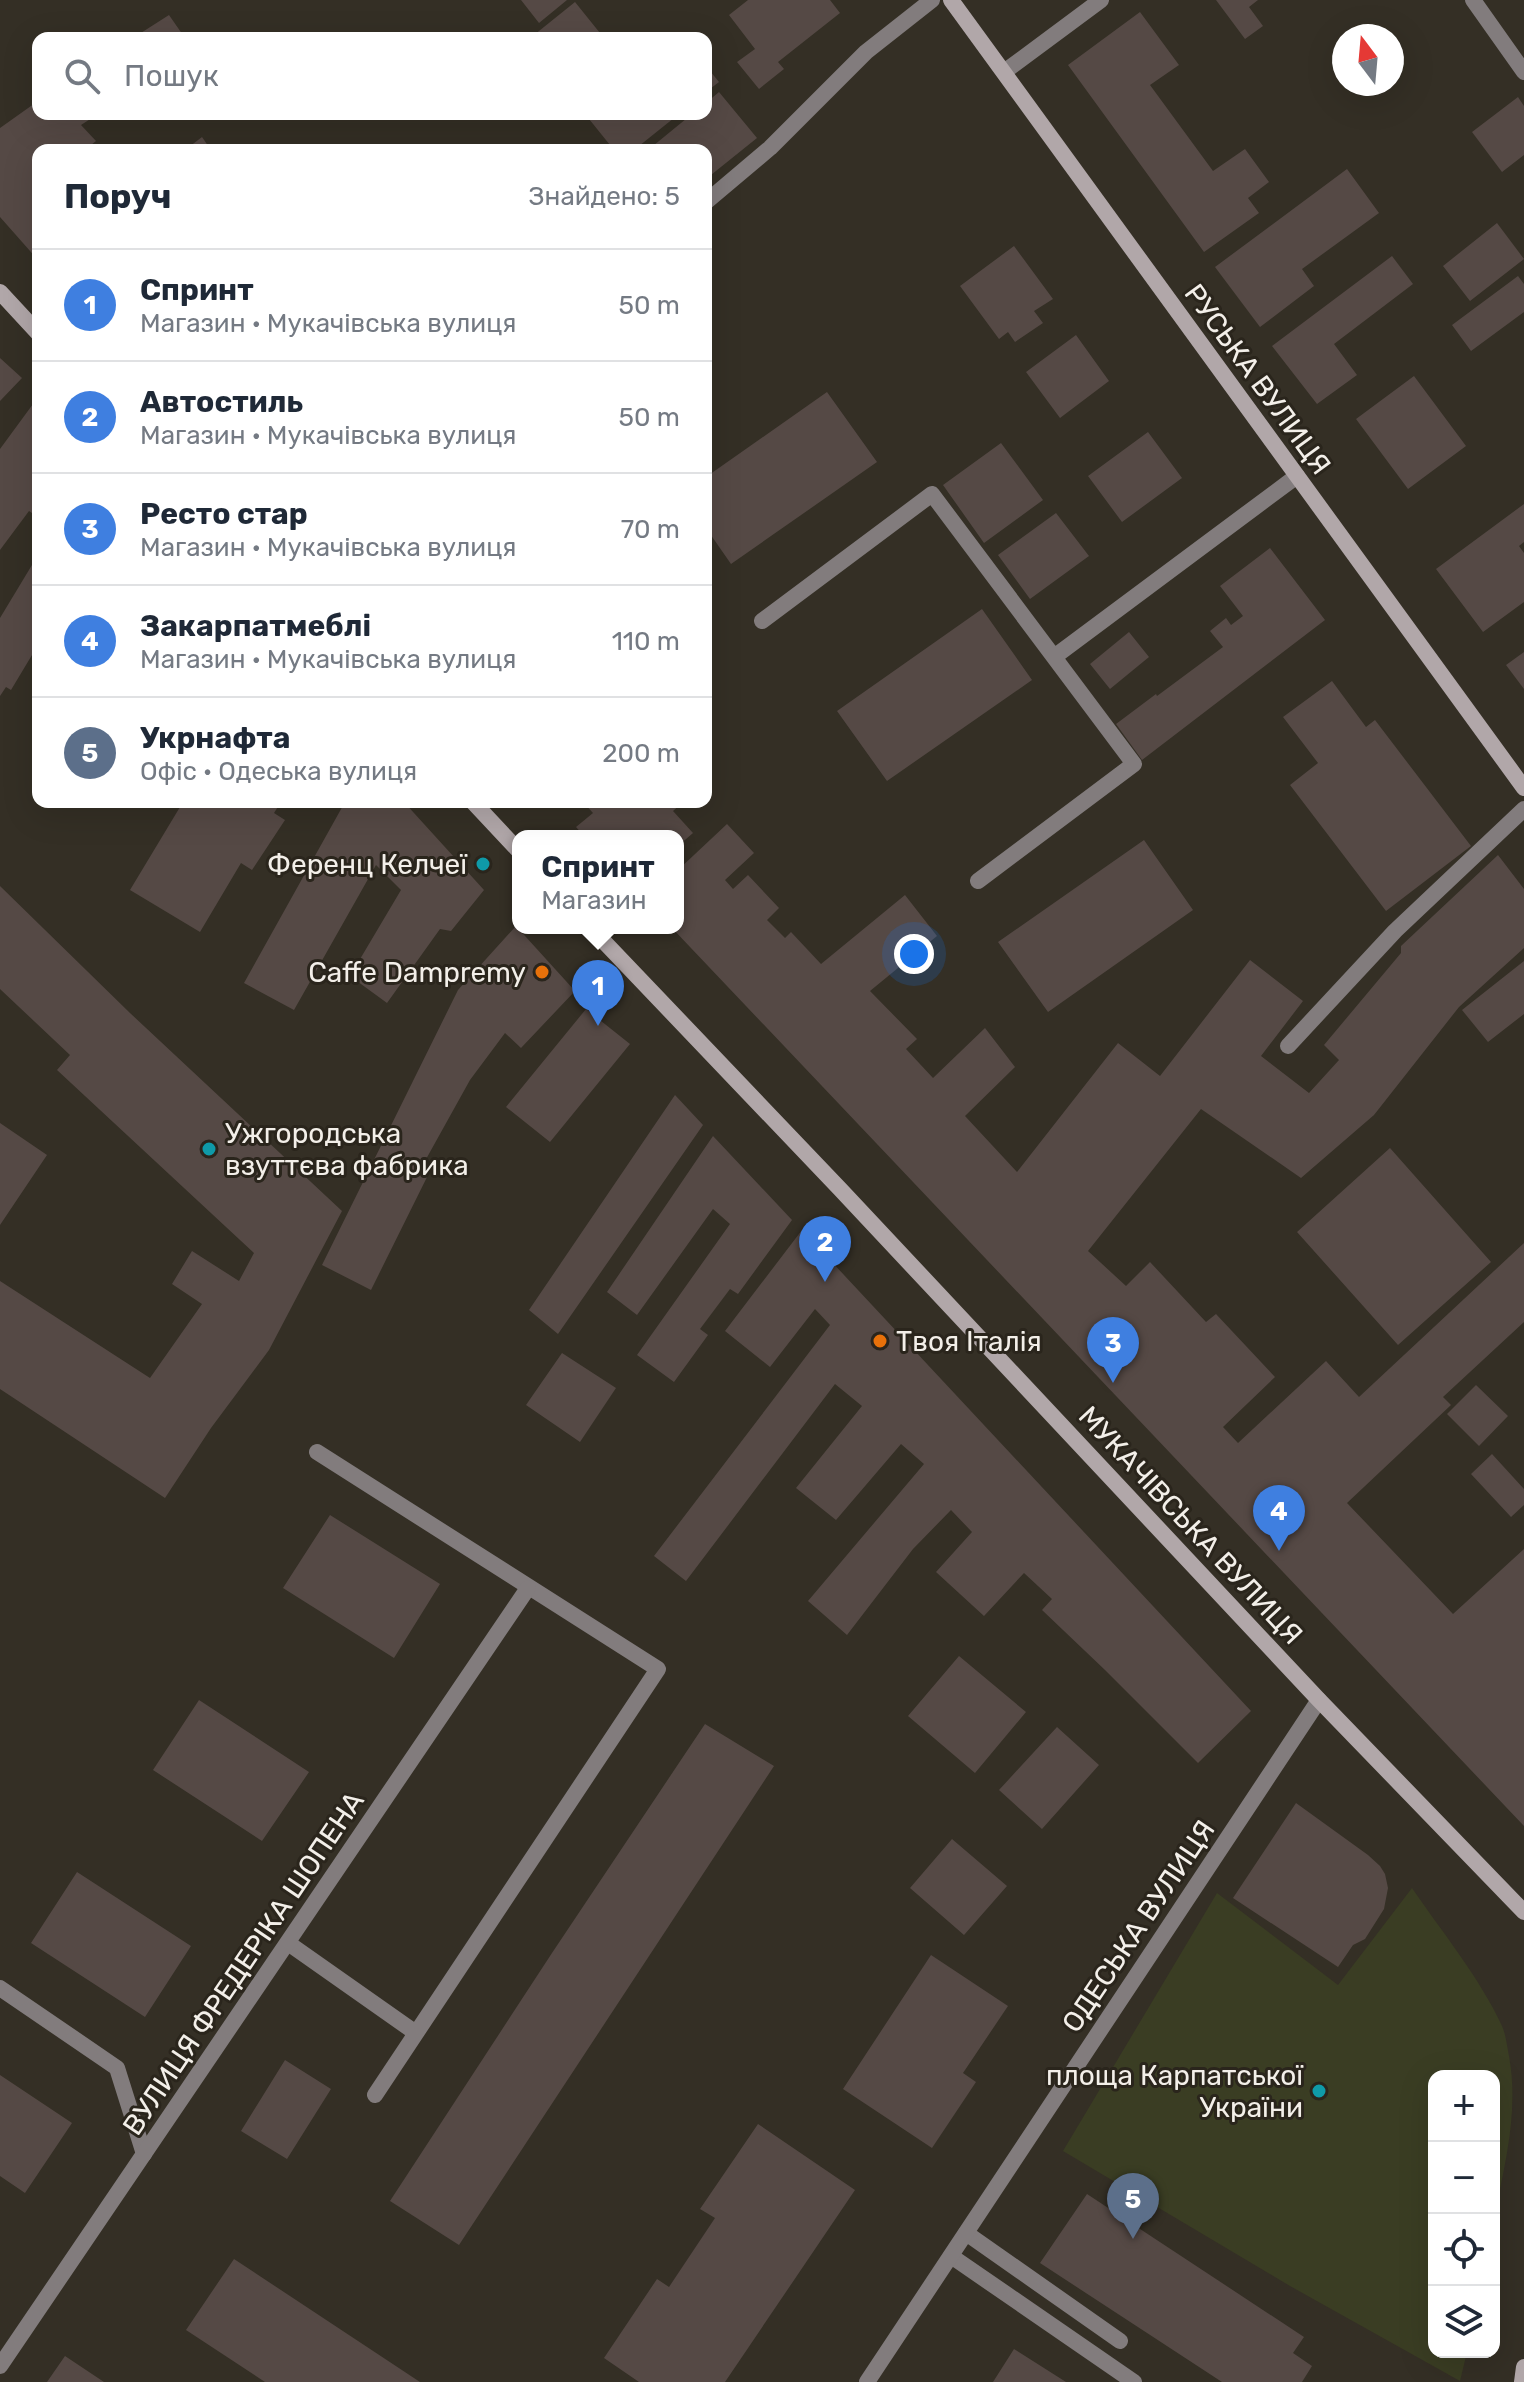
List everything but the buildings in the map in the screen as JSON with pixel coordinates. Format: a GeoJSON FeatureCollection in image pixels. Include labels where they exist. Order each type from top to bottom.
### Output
{"type":"FeatureCollection","features":[{"type":"Feature","properties":{"kind":"main road","name":"РУСЬКА ВУЛИЦЯ"},"geometry":{"type":"LineString","coordinates":[[951,0],[1524,788]]}},
{"type":"Feature","properties":{"kind":"main road"},"geometry":{"type":"LineString","coordinates":[[0,292],[32,327]]}},
{"type":"Feature","properties":{"kind":"main road"},"geometry":{"type":"LineString","coordinates":[[479,808],[512,844]]}},
{"type":"Feature","properties":{"kind":"main road","name":"МУКАЧІВСЬКА ВУЛИЦЯ"},"geometry":{"type":"LineString","coordinates":[[597,934],[1319,1700],[1524,1912]]}},
{"type":"Feature","properties":{"kind":"main road"},"geometry":{"type":"LineString","coordinates":[[1522,2382],[1524,2367]]}},
{"type":"Feature","properties":{"kind":"street"},"geometry":{"type":"LineString","coordinates":[[712,197],[770,148],[866,52],[932,0]]}},
{"type":"Feature","properties":{"kind":"street"},"geometry":{"type":"LineString","coordinates":[[1004,72],[1101,0]]}},
{"type":"Feature","properties":{"kind":"street"},"geometry":{"type":"LineString","coordinates":[[1473,0],[1524,72]]}},
{"type":"Feature","properties":{"kind":"street"},"geometry":{"type":"LineString","coordinates":[[1054,657],[1297,476]]}},
{"type":"Feature","properties":{"kind":"street"},"geometry":{"type":"LineString","coordinates":[[762,621],[932,494],[1134,764],[978,881]]}},
{"type":"Feature","properties":{"kind":"street"},"geometry":{"type":"LineString","coordinates":[[1288,1046],[1395,931],[1524,809]]}},
{"type":"Feature","properties":{"kind":"street"},"geometry":{"type":"LineString","coordinates":[[317,1452],[658,1669],[375,2095]]}},
{"type":"Feature","properties":{"kind":"street","name":"ВУЛИЦЯ ФРЕДЕРІКА ШОПЕНА"},"geometry":{"type":"LineString","coordinates":[[0,2366],[528,1588]]}},
{"type":"Feature","properties":{"kind":"street","name":"ОДЕСЬКА ВУЛИЦЯ"},"geometry":{"type":"LineString","coordinates":[[867,2382],[1319,1700]]}},
{"type":"Feature","properties":{"kind":"street"},"geometry":{"type":"LineString","coordinates":[[288,1943],[416,2033]]}},
{"type":"Feature","properties":{"kind":"street"},"geometry":{"type":"LineString","coordinates":[[0,1988],[117,2068],[144,2154]]}},
{"type":"Feature","properties":{"kind":"street"},"geometry":{"type":"LineString","coordinates":[[966,2233],[1120,2341]]}},
{"type":"Feature","properties":{"kind":"street"},"geometry":{"type":"LineString","coordinates":[[951,2256],[1134,2382]]}},
{"type":"Feature","properties":{"kind":"green space"},"geometry":{"type":"Polygon","coordinates":[[[1412,1888],[1472,1973],[1502,2026],[1512,2077],[1512,2117],[1500,2188],[1500,2070],[1428,2070],[1428,2358],[1466,2358],[1460,2381],[1290,2286],[1063,2151],[1217,1893],[1338,1985],[1412,1888]]]}},
{"type":"Feature","properties":{"kind":"place","name":"Ференц Келчеї"},"geometry":{"type":"Point","coordinates":[483,864]}},
{"type":"Feature","properties":{"kind":"place","name":"Caffe Dampremy"},"geometry":{"type":"Point","coordinates":[542,972]}},
{"type":"Feature","properties":{"kind":"place","name":"Спринт"},"geometry":{"type":"Point","coordinates":[598,1026]}},
{"type":"Feature","properties":{"kind":"place","name":"Ужгородська взуттєва фабрика"},"geometry":{"type":"Point","coordinates":[209,1149]}},
{"type":"Feature","properties":{"kind":"place","name":"Автостиль"},"geometry":{"type":"Point","coordinates":[825,1282]}},
{"type":"Feature","properties":{"kind":"place","name":"Твоя Італія"},"geometry":{"type":"Point","coordinates":[880,1341]}},
{"type":"Feature","properties":{"kind":"place","name":"Ресто стар"},"geometry":{"type":"Point","coordinates":[1113,1383]}},
{"type":"Feature","properties":{"kind":"place","name":"Закарпатмеблі"},"geometry":{"type":"Point","coordinates":[1279,1551]}},
{"type":"Feature","properties":{"kind":"place","name":"площа Карпатської України"},"geometry":{"type":"Point","coordinates":[1319,2091]}},
{"type":"Feature","properties":{"kind":"place","name":"Укрнафта"},"geometry":{"type":"Point","coordinates":[1133,2239]}}]}
